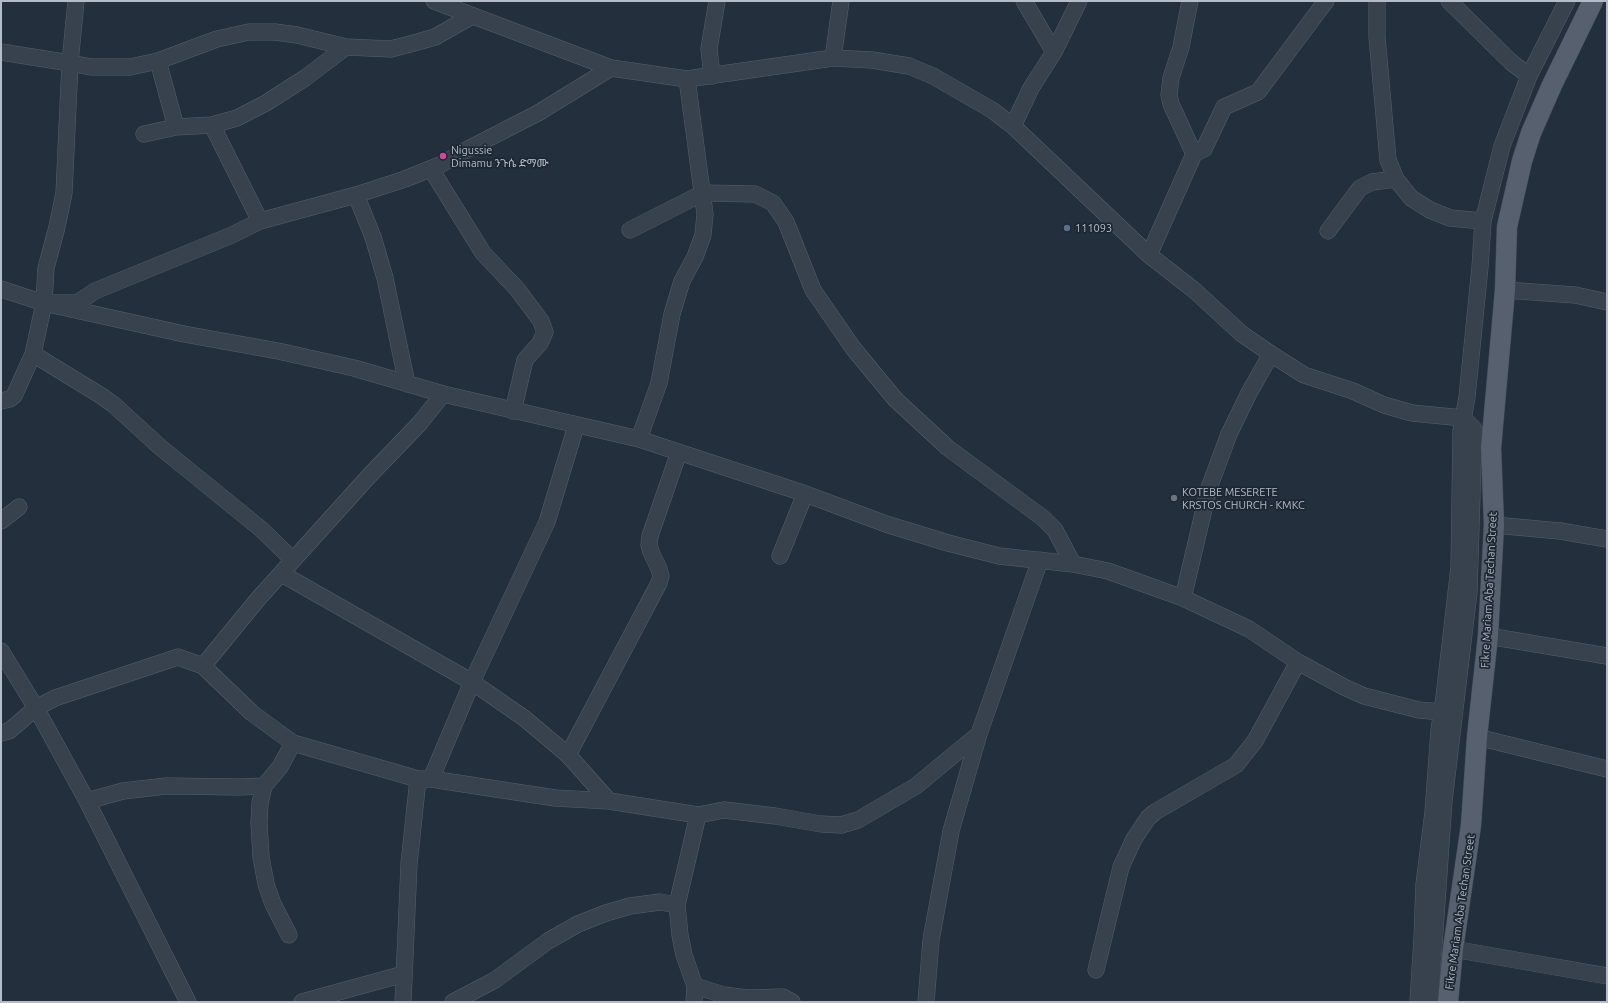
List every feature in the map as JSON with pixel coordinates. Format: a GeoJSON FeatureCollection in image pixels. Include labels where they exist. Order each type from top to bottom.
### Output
{"type":"FeatureCollection","features":[{"type":"Feature","properties":{"kind":"main road","name":"Fikre Mariam Aba Techan Street"},"geometry":{"type":"LineString","coordinates":[[1448,1002],[1453,949],[1471,825],[1477,737],[1488,636],[1494,525],[1491,448],[1505,290],[1507,227],[1531,133],[1552,85],[1593,1]]}},
{"type":"Feature","properties":{"kind":"street"},"geometry":{"type":"LineString","coordinates":[[1,401],[10,399],[14,396],[33,354],[44,303],[46,268],[64,193],[70,63],[76,1]]}},
{"type":"Feature","properties":{"kind":"street"},"geometry":{"type":"LineString","coordinates":[[434,1],[611,68],[687,79],[833,58],[872,60],[909,66],[950,84],[992,110],[1013,126],[1149,255],[1194,290],[1242,334],[1304,375],[1353,391],[1384,405],[1412,413],[1463,418]]}},
{"type":"Feature","properties":{"kind":"street"},"geometry":{"type":"LineString","coordinates":[[712,76],[709,49],[717,1]]}},
{"type":"Feature","properties":{"kind":"street"},"geometry":{"type":"LineString","coordinates":[[833,58],[841,1]]}},
{"type":"Feature","properties":{"kind":"street"},"geometry":{"type":"LineString","coordinates":[[1024,1],[1054,52]]}},
{"type":"Feature","properties":{"kind":"street"},"geometry":{"type":"LineString","coordinates":[[1013,126],[1031,88],[1054,52],[1079,1]]}},
{"type":"Feature","properties":{"kind":"street"},"geometry":{"type":"LineString","coordinates":[[1190,1],[1181,47],[1171,78],[1169,95],[1171,104],[1194,154]]}},
{"type":"Feature","properties":{"kind":"street"},"geometry":{"type":"LineString","coordinates":[[1149,255],[1194,154],[1204,149],[1224,107],[1258,92],[1326,1]]}},
{"type":"Feature","properties":{"kind":"street"},"geometry":{"type":"LineString","coordinates":[[1377,1],[1377,37],[1388,160],[1396,179],[1411,198],[1430,210],[1450,218],[1483,221]]}},
{"type":"Feature","properties":{"kind":"street"},"geometry":{"type":"LineString","coordinates":[[1449,1],[1511,62],[1529,76]]}},
{"type":"Feature","properties":{"kind":"street"},"geometry":{"type":"LineString","coordinates":[[1430,1002],[1444,801],[1448,713],[1459,567],[1459,462],[1463,418],[1467,397],[1483,221],[1502,146],[1529,76],[1566,1]]}},
{"type":"Feature","properties":{"kind":"street"},"geometry":{"type":"LineString","coordinates":[[1,52],[91,67],[130,67],[158,61],[217,39],[249,32],[298,34],[346,47],[391,49],[435,37],[472,16]]}},
{"type":"Feature","properties":{"kind":"street"},"geometry":{"type":"LineString","coordinates":[[144,134],[176,127],[212,125],[237,118],[266,104],[305,78],[346,47]]}},
{"type":"Feature","properties":{"kind":"street"},"geometry":{"type":"LineString","coordinates":[[158,61],[176,127]]}},
{"type":"Feature","properties":{"kind":"street"},"geometry":{"type":"LineString","coordinates":[[44,303],[77,303],[95,291],[232,235],[260,221],[356,195],[432,169],[538,113],[611,68]]}},
{"type":"Feature","properties":{"kind":"street"},"geometry":{"type":"LineString","coordinates":[[638,439],[659,383],[672,314],[682,281],[695,257],[703,235],[705,214],[703,193],[687,79]]}},
{"type":"Feature","properties":{"kind":"street"},"geometry":{"type":"LineString","coordinates":[[212,125],[260,221]]}},
{"type":"Feature","properties":{"kind":"street"},"geometry":{"type":"LineString","coordinates":[[432,169],[483,254],[517,289],[542,321],[545,332],[540,344],[525,360],[513,411]]}},
{"type":"Feature","properties":{"kind":"street"},"geometry":{"type":"LineString","coordinates":[[1328,231],[1360,188],[1372,182],[1396,179]]}},
{"type":"Feature","properties":{"kind":"street"},"geometry":{"type":"LineString","coordinates":[[630,230],[703,193],[755,194],[773,203],[786,222],[813,290],[853,348],[895,399],[948,448],[1043,518],[1055,530],[1073,564]]}},
{"type":"Feature","properties":{"kind":"street"},"geometry":{"type":"LineString","coordinates":[[356,195],[373,237],[385,278],[407,384]]}},
{"type":"Feature","properties":{"kind":"street"},"geometry":{"type":"LineString","coordinates":[[1,289],[44,303],[184,334],[354,368],[444,394],[576,426],[638,439],[805,494],[886,524],[948,543],[999,556],[1073,564],[1108,571],[1183,598],[1249,629],[1298,662],[1364,696],[1419,710],[1448,713]]}},
{"type":"Feature","properties":{"kind":"street"},"geometry":{"type":"LineString","coordinates":[[1505,290],[1575,295],[1607,302]]}},
{"type":"Feature","properties":{"kind":"street"},"geometry":{"type":"LineString","coordinates":[[33,354],[114,405],[160,447],[261,529],[293,560]]}},
{"type":"Feature","properties":{"kind":"street"},"geometry":{"type":"LineString","coordinates":[[1183,598],[1209,488],[1229,434],[1249,393],[1271,354]]}},
{"type":"Feature","properties":{"kind":"street"},"geometry":{"type":"LineString","coordinates":[[203,666],[293,560],[420,423],[444,394]]}},
{"type":"Feature","properties":{"kind":"street"},"geometry":{"type":"LineString","coordinates":[[403,1002],[409,864],[424,779],[472,682],[547,522],[576,426]]}},
{"type":"Feature","properties":{"kind":"street"},"geometry":{"type":"LineString","coordinates":[[568,755],[659,583],[661,576],[650,552],[650,536],[679,452]]}},
{"type":"Feature","properties":{"kind":"street"},"geometry":{"type":"LineString","coordinates":[[780,556],[805,494]]}},
{"type":"Feature","properties":{"kind":"street"},"geometry":{"type":"LineString","coordinates":[[1,521],[19,507]]}},
{"type":"Feature","properties":{"kind":"street"},"geometry":{"type":"LineString","coordinates":[[1494,525],[1560,531],[1607,539]]}},
{"type":"Feature","properties":{"kind":"street"},"geometry":{"type":"LineString","coordinates":[[926,1002],[931,940],[951,831],[978,734],[1040,560]]}},
{"type":"Feature","properties":{"kind":"street"},"geometry":{"type":"LineString","coordinates":[[282,574],[472,682],[524,718],[568,755],[609,801]]}},
{"type":"Feature","properties":{"kind":"street"},"geometry":{"type":"LineString","coordinates":[[1488,636],[1607,656]]}},
{"type":"Feature","properties":{"kind":"street"},"geometry":{"type":"LineString","coordinates":[[3,657],[36,708],[87,801],[188,1002]]}},
{"type":"Feature","properties":{"kind":"street"},"geometry":{"type":"LineString","coordinates":[[1,733],[9,732],[36,708],[55,698],[178,657],[203,666],[252,713],[293,743],[424,779],[555,798],[609,801],[698,815],[724,810],[775,816],[821,824],[840,825],[858,820],[916,786],[978,734]]}},
{"type":"Feature","properties":{"kind":"street"},"geometry":{"type":"LineString","coordinates":[[1096,970],[1121,867],[1134,839],[1148,818],[1155,812],[1236,766],[1255,741],[1298,662]]}},
{"type":"Feature","properties":{"kind":"street"},"geometry":{"type":"LineString","coordinates":[[1418,1002],[1424,884],[1433,812],[1435,766],[1448,713]]}},
{"type":"Feature","properties":{"kind":"street"},"geometry":{"type":"LineString","coordinates":[[1477,737],[1607,769]]}},
{"type":"Feature","properties":{"kind":"street"},"geometry":{"type":"LineString","coordinates":[[289,935],[273,904],[266,884],[261,857],[260,803],[264,786],[280,767],[293,743]]}},
{"type":"Feature","properties":{"kind":"street"},"geometry":{"type":"LineString","coordinates":[[87,801],[123,791],[166,786],[264,786]]}},
{"type":"Feature","properties":{"kind":"street"},"geometry":{"type":"LineString","coordinates":[[694,1002],[695,986],[684,955],[677,905],[698,815]]}},
{"type":"Feature","properties":{"kind":"street"},"geometry":{"type":"LineString","coordinates":[[454,1002],[495,980],[548,941],[578,924],[606,913],[630,906],[660,902],[677,905]]}},
{"type":"Feature","properties":{"kind":"street"},"geometry":{"type":"LineString","coordinates":[[1453,949],[1607,976]]}},
{"type":"Feature","properties":{"kind":"street"},"geometry":{"type":"LineString","coordinates":[[302,1002],[404,974]]}},
{"type":"Feature","properties":{"kind":"street"},"geometry":{"type":"LineString","coordinates":[[695,986],[724,995],[747,998],[784,998],[792,1002]]}},
{"type":"Feature","properties":{"kind":"place","name":"Nigussie Dimamu ንጉሴ ድማሙ"},"geometry":{"type":"Point","coordinates":[443,156]}},
{"type":"Feature","properties":{"kind":"place","name":"111093"},"geometry":{"type":"Point","coordinates":[1067,228]}},
{"type":"Feature","properties":{"kind":"place","name":"KOTEBE MESERETE KRSTOS CHURCH - KMKC"},"geometry":{"type":"Point","coordinates":[1174,498]}}]}
